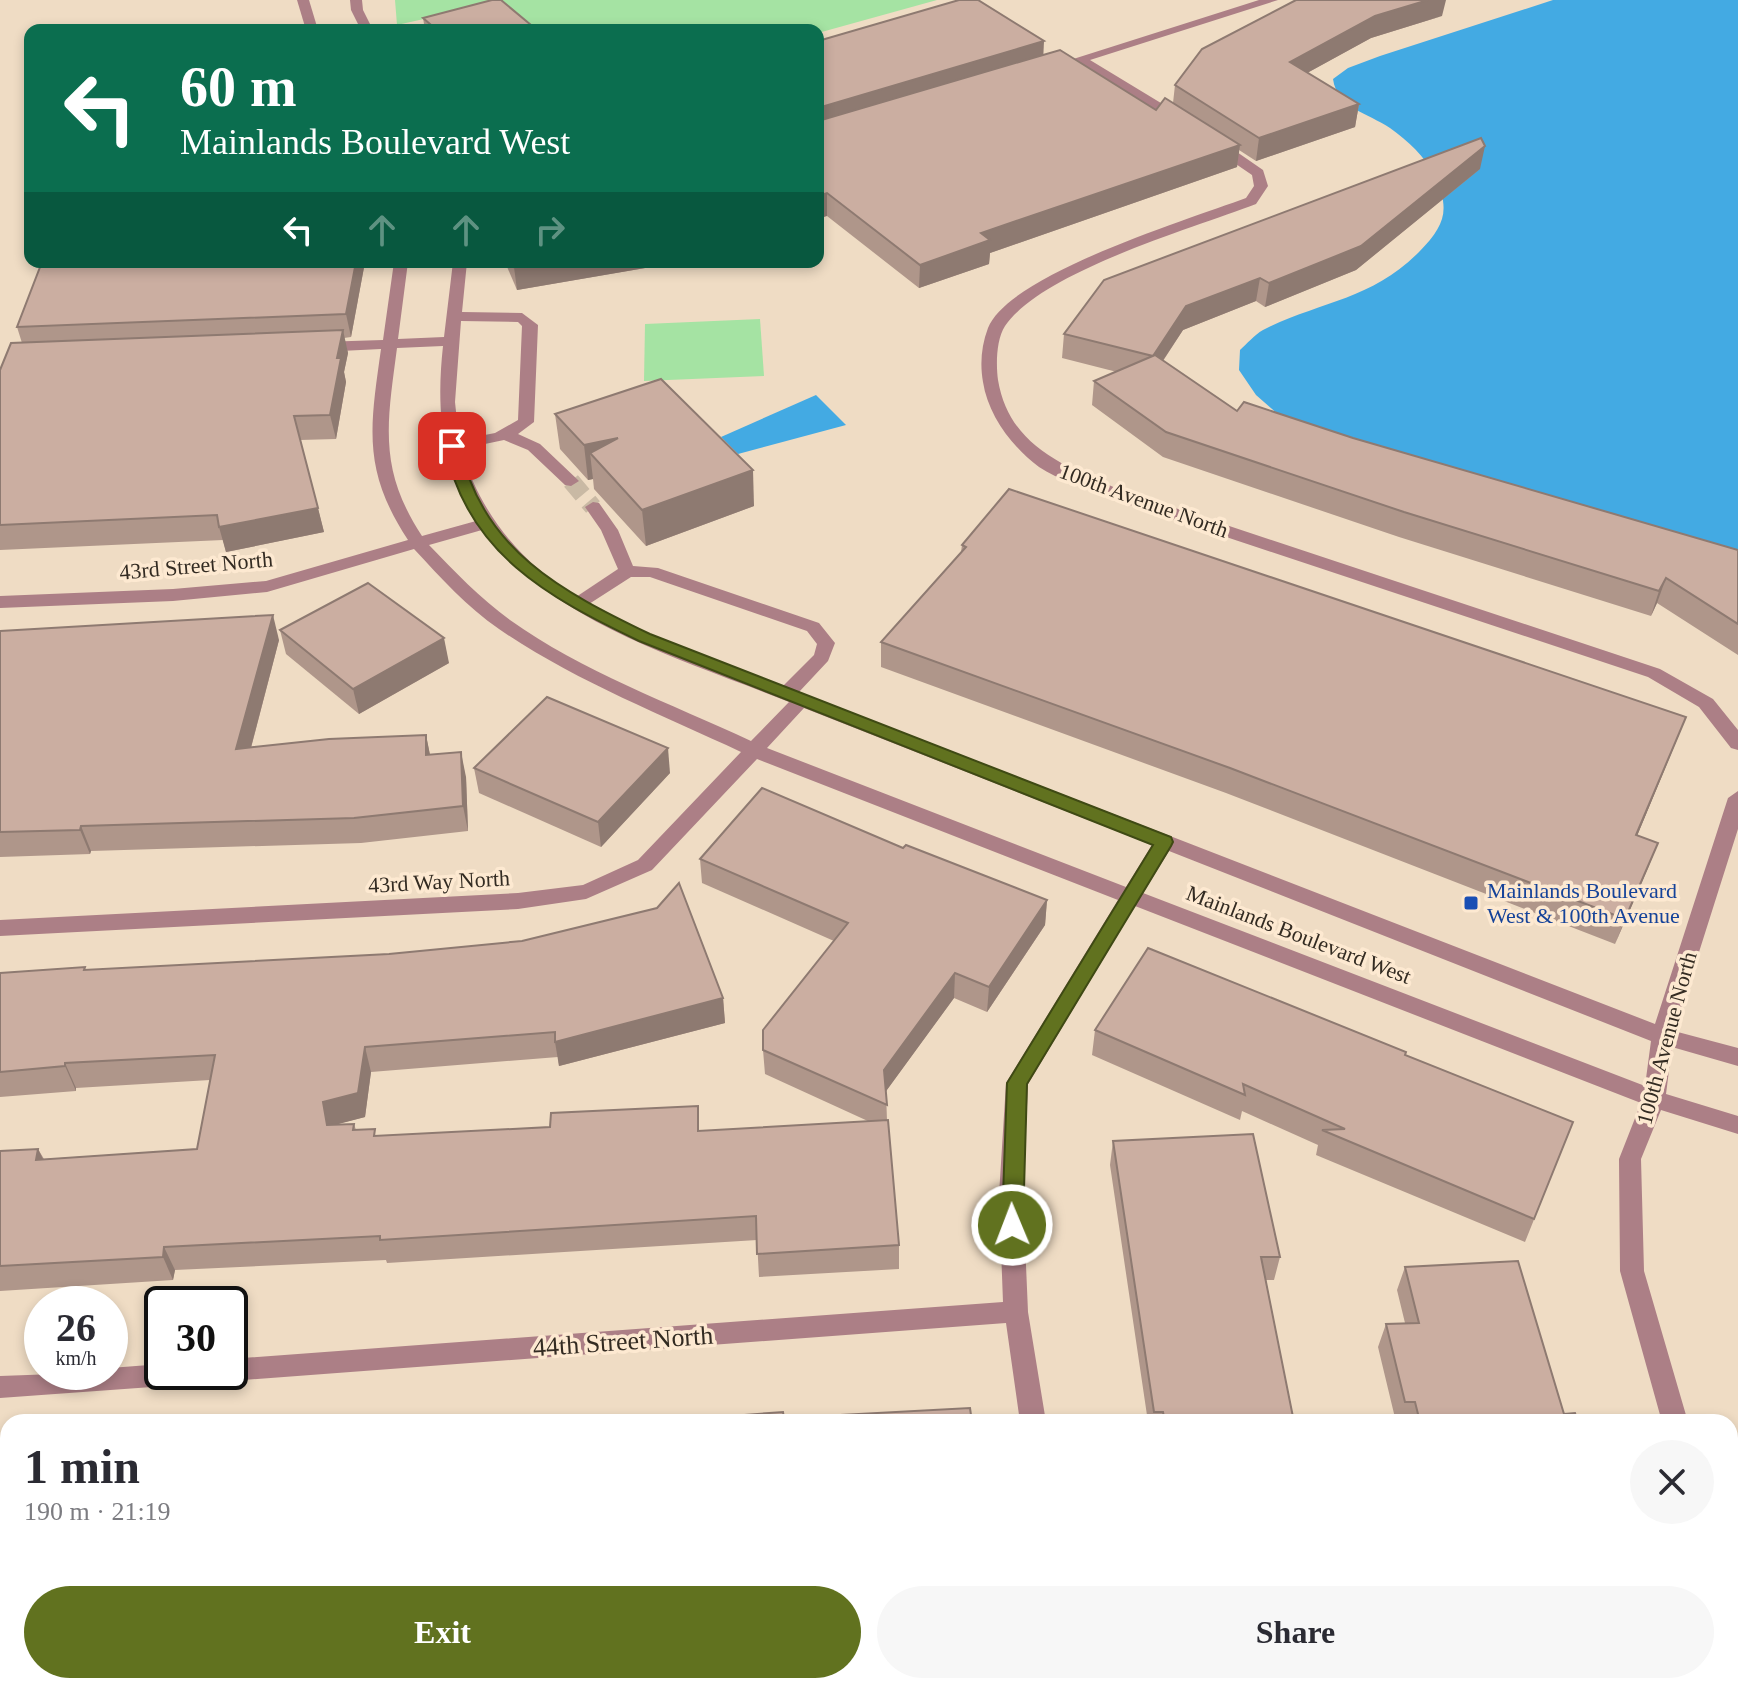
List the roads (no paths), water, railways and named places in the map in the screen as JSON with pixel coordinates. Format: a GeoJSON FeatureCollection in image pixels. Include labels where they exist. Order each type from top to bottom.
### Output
{"type":"FeatureCollection","features":[{"type":"Feature","properties":{"kind":"street"},"geometry":{"type":"LineString","coordinates":[[303,0],[310,24]]}},
{"type":"Feature","properties":{"kind":"street"},"geometry":{"type":"LineString","coordinates":[[356,0],[364,24]]}},
{"type":"Feature","properties":{"kind":"street","name":"100th Avenue North"},"geometry":{"type":"LineString","coordinates":[[1272,0],[1073,61],[1194,130],[1258,173],[1261,186],[1251,201],[1072,269],[1027,295],[996,327],[988,364],[994,402],[1015,434],[1046,464],[1112,493],[1654,673],[1706,703],[1738,743]]}},
{"type":"Feature","properties":{"kind":"street","name":"Mainlands Boulevard West"},"geometry":{"type":"LineString","coordinates":[[400,268],[379,423],[382,469],[397,511],[418,543],[458,587],[505,625],[567,662],[753,750],[1654,1099],[1738,1125]]}},
{"type":"Feature","properties":{"kind":"street","name":"Mainlands Boulevard West"},"geometry":{"type":"LineString","coordinates":[[459,268],[448,418],[458,474],[484,524],[521,566],[576,605],[644,638],[1662,1036],[1738,1057]]}},
{"type":"Feature","properties":{"kind":"street"},"geometry":{"type":"LineString","coordinates":[[452,446],[506,435],[526,422],[530,325],[522,318],[507,315],[455,316]]}},
{"type":"Feature","properties":{"kind":"street"},"geometry":{"type":"LineString","coordinates":[[311,347],[452,341]]}},
{"type":"Feature","properties":{"kind":"street"},"geometry":{"type":"LineString","coordinates":[[506,435],[534,447],[571,481]]}},
{"type":"Feature","properties":{"kind":"street"},"geometry":{"type":"LineString","coordinates":[[576,605],[627,571],[609,530],[593,507]]}},
{"type":"Feature","properties":{"kind":"street","name":"43rd Street North"},"geometry":{"type":"LineString","coordinates":[[0,602],[173,595],[267,586],[484,524]]}},
{"type":"Feature","properties":{"kind":"street","name":"43rd Way North"},"geometry":{"type":"LineString","coordinates":[[0,928],[518,901],[586,892],[645,865],[753,750],[822,657],[826,643],[813,627],[652,572],[627,571]]}},
{"type":"Feature","properties":{"kind":"street","name":"100th Avenue North"},"geometry":{"type":"LineString","coordinates":[[1672,1414],[1632,1271],[1630,1159],[1654,1099],[1662,1036],[1738,798]]}},
{"type":"Feature","properties":{"kind":"street"},"geometry":{"type":"LineString","coordinates":[[1032,1414],[1016,1312],[1011,1195],[1017,1083],[1164,842]]}},
{"type":"Feature","properties":{"kind":"street","name":"44th Street North"},"geometry":{"type":"LineString","coordinates":[[248,1369],[1016,1312]]}},
{"type":"Feature","properties":{"kind":"street"},"geometry":{"type":"LineString","coordinates":[[0,1387],[144,1377]]}},
{"type":"Feature","properties":{"kind":"water"},"geometry":{"type":"Polygon","coordinates":[[[1553,0],[1738,0],[1738,557],[1279,415],[1256,395],[1239,370],[1240,350],[1260,332],[1382,281],[1419,252],[1442,218],[1444,209],[1440,189],[1421,156],[1390,128],[1340,97],[1333,79],[1348,68],[1380,56],[1553,0]]]}},
{"type":"Feature","properties":{"kind":"water"},"geometry":{"type":"Polygon","coordinates":[[[816,395],[846,425],[738,454],[721,437],[816,395]]]}},
{"type":"Feature","properties":{"kind":"tunnel"},"geometry":{"type":"LineString","coordinates":[[571,481],[593,507]]}},
{"type":"Feature","properties":{"kind":"place","name":"Mainlands Boulevard West & 100th Avenue"},"geometry":{"type":"Point","coordinates":[1471,903]}}]}
